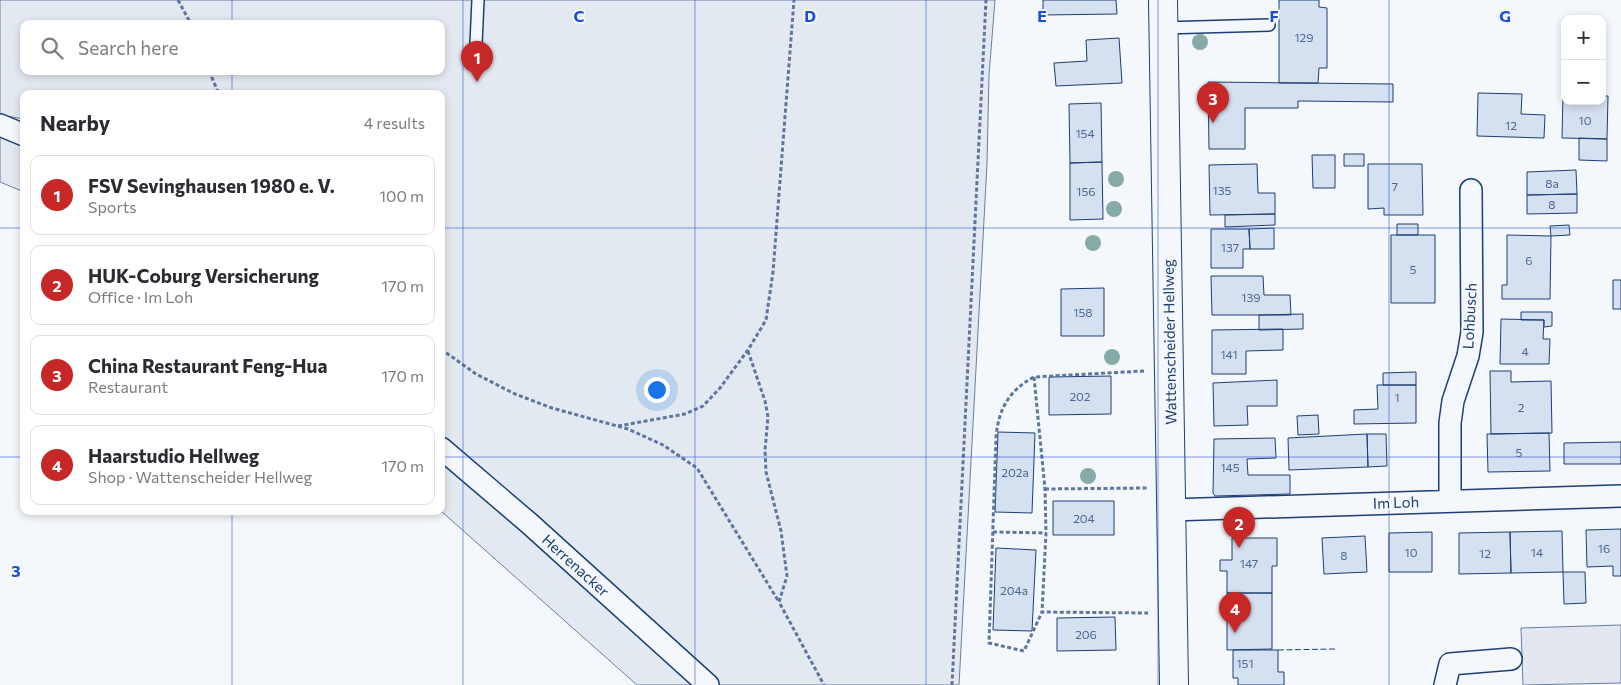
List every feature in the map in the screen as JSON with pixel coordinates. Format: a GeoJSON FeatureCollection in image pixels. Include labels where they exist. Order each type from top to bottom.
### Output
{"type":"FeatureCollection","features":[{"type":"Feature","properties":{"kind":"main road","name":"Wattenscheider Hellweg"},"geometry":{"type":"LineString","coordinates":[[1163,0],[1174,685]]}},
{"type":"Feature","properties":{"kind":"street"},"geometry":{"type":"LineString","coordinates":[[0,124],[20,133]]}},
{"type":"Feature","properties":{"kind":"street","name":"Lohbusch"},"geometry":{"type":"LineString","coordinates":[[1450,500],[1450,423],[1453,401],[1468,356],[1472,332],[1471,190]]}},
{"type":"Feature","properties":{"kind":"street","name":"Herrenacker"},"geometry":{"type":"LineString","coordinates":[[445,451],[530,524],[708,685]]}},
{"type":"Feature","properties":{"kind":"street","name":"Im Loh"},"geometry":{"type":"LineString","coordinates":[[1171,499],[1450,500],[1621,496]]}},
{"type":"Feature","properties":{"kind":"street"},"geometry":{"type":"LineString","coordinates":[[1445,685],[1450,664],[1510,660]]}},
{"type":"Feature","properties":{"kind":"lane"},"geometry":{"type":"LineString","coordinates":[[474,66],[478,0]]}},
{"type":"Feature","properties":{"kind":"lane"},"geometry":{"type":"LineString","coordinates":[[1163,28],[1269,25]]}},
{"type":"Feature","properties":{"kind":"path"},"geometry":{"type":"LineString","coordinates":[[178,0],[188,20]]}},
{"type":"Feature","properties":{"kind":"path"},"geometry":{"type":"LineString","coordinates":[[618,426],[685,414],[703,406],[720,388],[748,350],[766,320],[773,272],[794,0]]}},
{"type":"Feature","properties":{"kind":"path"},"geometry":{"type":"LineString","coordinates":[[952,685],[986,0]]}},
{"type":"Feature","properties":{"kind":"path"},"geometry":{"type":"LineString","coordinates":[[211,75],[217,90]]}},
{"type":"Feature","properties":{"kind":"path"},"geometry":{"type":"LineString","coordinates":[[748,350],[765,401],[768,417],[765,450],[766,472],[780,531],[787,576],[779,602]]}},
{"type":"Feature","properties":{"kind":"path"},"geometry":{"type":"LineString","coordinates":[[445,352],[476,374],[515,394],[552,408],[628,429],[663,445],[697,468],[779,602],[824,685]]}},
{"type":"Feature","properties":{"kind":"path"},"geometry":{"type":"LineString","coordinates":[[1034,377],[1045,489],[1046,533],[1042,612],[1024,651],[989,643],[997,426],[1005,401],[1025,382],[1034,377],[1169,369]]}},
{"type":"Feature","properties":{"kind":"path"},"geometry":{"type":"LineString","coordinates":[[1045,489],[1171,499]]}},
{"type":"Feature","properties":{"kind":"path"},"geometry":{"type":"LineString","coordinates":[[992,532],[1046,533]]}},
{"type":"Feature","properties":{"kind":"path"},"geometry":{"type":"LineString","coordinates":[[1042,612],[1173,613]]}},
{"type":"Feature","properties":{"kind":"shaded area"},"geometry":{"type":"Polygon","coordinates":[[[0,0],[995,0],[989,75],[987,164],[959,685],[717,685],[445,439],[445,90],[20,90],[20,118],[0,115],[0,0]]]}},
{"type":"Feature","properties":{"kind":"shaded area"},"geometry":{"type":"Polygon","coordinates":[[[0,133],[20,140],[20,190],[0,182],[0,133]]]}},
{"type":"Feature","properties":{"kind":"shaded area"},"geometry":{"type":"Polygon","coordinates":[[[445,460],[700,685],[637,685],[445,515],[445,460]]]}},
{"type":"Feature","properties":{"kind":"shaded area"},"geometry":{"type":"Polygon","coordinates":[[[1621,625],[1621,683],[1523,685],[1521,628],[1621,625]]]}},
{"type":"Feature","properties":{"kind":"building"},"geometry":{"type":"Polygon","coordinates":[[[1043,0],[1116,0],[1117,14],[1043,15],[1043,0]]]}},
{"type":"Feature","properties":{"kind":"building"},"geometry":{"type":"Polygon","coordinates":[[[1279,0],[1319,0],[1319,7],[1327,8],[1327,68],[1319,68],[1318,83],[1279,83],[1279,0]]]}},
{"type":"Feature","properties":{"kind":"building"},"geometry":{"type":"Polygon","coordinates":[[[1119,38],[1122,83],[1056,86],[1054,63],[1087,61],[1086,40],[1119,38]]]}},
{"type":"Feature","properties":{"kind":"building"},"geometry":{"type":"Polygon","coordinates":[[[1208,82],[1393,84],[1393,102],[1298,101],[1298,108],[1245,108],[1245,149],[1209,149],[1208,82]]]}},
{"type":"Feature","properties":{"kind":"building"},"geometry":{"type":"Polygon","coordinates":[[[1478,93],[1522,94],[1521,114],[1545,115],[1544,138],[1477,136],[1478,93]]]}},
{"type":"Feature","properties":{"kind":"building"},"geometry":{"type":"Polygon","coordinates":[[[1606,96],[1608,96],[1607,139],[1562,138],[1563,105],[1606,105],[1606,96]]]}},
{"type":"Feature","properties":{"kind":"building"},"geometry":{"type":"Polygon","coordinates":[[[1101,103],[1102,162],[1070,163],[1069,104],[1101,103]]]}},
{"type":"Feature","properties":{"kind":"building"},"geometry":{"type":"Polygon","coordinates":[[[1579,138],[1607,139],[1607,161],[1579,160],[1579,138]]]}},
{"type":"Feature","properties":{"kind":"building"},"geometry":{"type":"Polygon","coordinates":[[[1344,154],[1364,154],[1364,166],[1344,166],[1344,154]]]}},
{"type":"Feature","properties":{"kind":"building"},"geometry":{"type":"Polygon","coordinates":[[[1312,155],[1335,155],[1335,188],[1313,188],[1312,155]]]}},
{"type":"Feature","properties":{"kind":"building"},"geometry":{"type":"Polygon","coordinates":[[[1102,162],[1103,219],[1070,220],[1070,163],[1102,162]]]}},
{"type":"Feature","properties":{"kind":"building"},"geometry":{"type":"Polygon","coordinates":[[[1257,164],[1258,193],[1275,193],[1275,214],[1210,215],[1209,165],[1257,164]]]}},
{"type":"Feature","properties":{"kind":"building"},"geometry":{"type":"Polygon","coordinates":[[[1368,164],[1422,164],[1423,215],[1384,215],[1384,208],[1368,209],[1368,164]]]}},
{"type":"Feature","properties":{"kind":"building"},"geometry":{"type":"Polygon","coordinates":[[[1576,170],[1577,194],[1527,195],[1527,172],[1576,170]]]}},
{"type":"Feature","properties":{"kind":"building"},"geometry":{"type":"Polygon","coordinates":[[[1577,194],[1577,213],[1527,214],[1527,195],[1577,194]]]}},
{"type":"Feature","properties":{"kind":"building"},"geometry":{"type":"Polygon","coordinates":[[[1275,214],[1275,225],[1225,227],[1225,215],[1275,214]]]}},
{"type":"Feature","properties":{"kind":"building"},"geometry":{"type":"Polygon","coordinates":[[[1397,224],[1418,224],[1418,235],[1397,235],[1397,224]]]}},
{"type":"Feature","properties":{"kind":"building"},"geometry":{"type":"Polygon","coordinates":[[[1569,225],[1570,235],[1551,236],[1550,226],[1569,225]]]}},
{"type":"Feature","properties":{"kind":"building"},"geometry":{"type":"Polygon","coordinates":[[[1274,228],[1274,249],[1250,249],[1249,229],[1274,228]]]}},
{"type":"Feature","properties":{"kind":"building"},"geometry":{"type":"Polygon","coordinates":[[[1211,229],[1249,229],[1250,249],[1243,249],[1243,268],[1211,268],[1211,229]]]}},
{"type":"Feature","properties":{"kind":"building"},"geometry":{"type":"Polygon","coordinates":[[[1391,235],[1435,235],[1435,303],[1391,303],[1391,235]]]}},
{"type":"Feature","properties":{"kind":"building"},"geometry":{"type":"Polygon","coordinates":[[[1507,235],[1551,236],[1550,299],[1502,299],[1502,285],[1507,285],[1507,235]]]}},
{"type":"Feature","properties":{"kind":"building"},"geometry":{"type":"Polygon","coordinates":[[[1211,276],[1263,276],[1264,295],[1290,295],[1291,315],[1212,315],[1211,276]]]}},
{"type":"Feature","properties":{"kind":"building"},"geometry":{"type":"Polygon","coordinates":[[[1613,280],[1621,280],[1621,309],[1613,309],[1613,280]]]}},
{"type":"Feature","properties":{"kind":"building"},"geometry":{"type":"Polygon","coordinates":[[[1104,288],[1104,336],[1061,336],[1061,289],[1104,288]]]}},
{"type":"Feature","properties":{"kind":"building"},"geometry":{"type":"Polygon","coordinates":[[[1521,312],[1552,312],[1552,326],[1544,327],[1544,320],[1521,320],[1521,312]]]}},
{"type":"Feature","properties":{"kind":"building"},"geometry":{"type":"Polygon","coordinates":[[[1303,314],[1303,329],[1259,330],[1259,315],[1303,314]]]}},
{"type":"Feature","properties":{"kind":"building"},"geometry":{"type":"Polygon","coordinates":[[[1501,319],[1544,320],[1543,339],[1550,339],[1549,364],[1500,364],[1501,319]]]}},
{"type":"Feature","properties":{"kind":"building"},"geometry":{"type":"Polygon","coordinates":[[[1283,329],[1283,350],[1246,351],[1246,374],[1212,374],[1212,330],[1283,329]]]}},
{"type":"Feature","properties":{"kind":"building"},"geometry":{"type":"Polygon","coordinates":[[[1490,371],[1511,371],[1511,382],[1551,381],[1552,433],[1491,434],[1490,371]]]}},
{"type":"Feature","properties":{"kind":"building"},"geometry":{"type":"Polygon","coordinates":[[[1416,372],[1416,385],[1383,385],[1383,373],[1416,372]]]}},
{"type":"Feature","properties":{"kind":"building"},"geometry":{"type":"Polygon","coordinates":[[[1111,376],[1111,414],[1049,415],[1049,377],[1111,376]]]}},
{"type":"Feature","properties":{"kind":"building"},"geometry":{"type":"Polygon","coordinates":[[[1277,380],[1277,406],[1247,406],[1248,425],[1214,426],[1213,383],[1277,380]]]}},
{"type":"Feature","properties":{"kind":"building"},"geometry":{"type":"Polygon","coordinates":[[[1377,385],[1416,385],[1416,423],[1354,424],[1354,410],[1378,409],[1377,385]]]}},
{"type":"Feature","properties":{"kind":"building"},"geometry":{"type":"Polygon","coordinates":[[[1318,415],[1319,434],[1298,435],[1297,416],[1318,415]]]}},
{"type":"Feature","properties":{"kind":"building"},"geometry":{"type":"Polygon","coordinates":[[[998,432],[1035,433],[1032,513],[995,512],[998,432]]]}},
{"type":"Feature","properties":{"kind":"building"},"geometry":{"type":"Polygon","coordinates":[[[1549,433],[1550,471],[1488,472],[1487,434],[1549,433]]]}},
{"type":"Feature","properties":{"kind":"building"},"geometry":{"type":"Polygon","coordinates":[[[1367,434],[1386,434],[1387,466],[1368,467],[1367,434]]]}},
{"type":"Feature","properties":{"kind":"building"},"geometry":{"type":"Polygon","coordinates":[[[1367,434],[1368,467],[1289,470],[1288,438],[1367,434]]]}},
{"type":"Feature","properties":{"kind":"building"},"geometry":{"type":"Polygon","coordinates":[[[1275,438],[1276,458],[1247,459],[1248,475],[1290,475],[1290,494],[1215,496],[1213,493],[1214,439],[1275,438]]]}},
{"type":"Feature","properties":{"kind":"building"},"geometry":{"type":"Polygon","coordinates":[[[1621,442],[1621,464],[1564,464],[1564,443],[1621,442]]]}},
{"type":"Feature","properties":{"kind":"building"},"geometry":{"type":"Polygon","coordinates":[[[1053,501],[1114,501],[1114,535],[1053,535],[1053,501]]]}},
{"type":"Feature","properties":{"kind":"building"},"geometry":{"type":"Polygon","coordinates":[[[1621,529],[1621,576],[1613,576],[1613,566],[1587,567],[1586,530],[1621,529]]]}},
{"type":"Feature","properties":{"kind":"building"},"geometry":{"type":"Polygon","coordinates":[[[1562,531],[1563,572],[1511,573],[1510,532],[1562,531]]]}},
{"type":"Feature","properties":{"kind":"building"},"geometry":{"type":"Polygon","coordinates":[[[1432,532],[1432,572],[1389,572],[1389,533],[1432,532]]]}},
{"type":"Feature","properties":{"kind":"building"},"geometry":{"type":"Polygon","coordinates":[[[1510,532],[1511,573],[1459,574],[1459,533],[1510,532]]]}},
{"type":"Feature","properties":{"kind":"building"},"geometry":{"type":"Polygon","coordinates":[[[1365,536],[1367,572],[1324,574],[1322,538],[1365,536]]]}},
{"type":"Feature","properties":{"kind":"building"},"geometry":{"type":"Polygon","coordinates":[[[1232,538],[1277,538],[1277,566],[1272,566],[1272,593],[1227,593],[1227,571],[1220,571],[1220,560],[1232,560],[1232,538]]]}},
{"type":"Feature","properties":{"kind":"building"},"geometry":{"type":"Polygon","coordinates":[[[996,548],[1036,550],[1032,631],[993,630],[996,548]]]}},
{"type":"Feature","properties":{"kind":"building"},"geometry":{"type":"Polygon","coordinates":[[[1563,572],[1585,572],[1586,603],[1564,604],[1563,572]]]}},
{"type":"Feature","properties":{"kind":"building"},"geometry":{"type":"Polygon","coordinates":[[[1227,593],[1272,593],[1272,649],[1227,650],[1227,593]]]}},
{"type":"Feature","properties":{"kind":"building"},"geometry":{"type":"Polygon","coordinates":[[[1115,617],[1116,650],[1057,651],[1057,618],[1115,617]]]}},
{"type":"Feature","properties":{"kind":"building"},"geometry":{"type":"Polygon","coordinates":[[[1233,650],[1278,650],[1278,672],[1284,672],[1284,685],[1238,685],[1238,678],[1233,678],[1233,650]]]}},
{"type":"Feature","properties":{"kind":"fence"},"geometry":{"type":"LineString","coordinates":[[1278,650],[1335,649]]}},
{"type":"Feature","properties":{"kind":"place","name":"FSV Sevinghausen 1980 e. V."},"geometry":{"type":"Point","coordinates":[477,82]}},
{"type":"Feature","properties":{"kind":"place","name":"China Restaurant Feng-Hua"},"geometry":{"type":"Point","coordinates":[1213,123]}},
{"type":"Feature","properties":{"kind":"place","name":"HUK-Coburg Versicherung"},"geometry":{"type":"Point","coordinates":[1239,548]}},
{"type":"Feature","properties":{"kind":"place","name":"Haarstudio Hellweg"},"geometry":{"type":"Point","coordinates":[1235,633]}}]}
